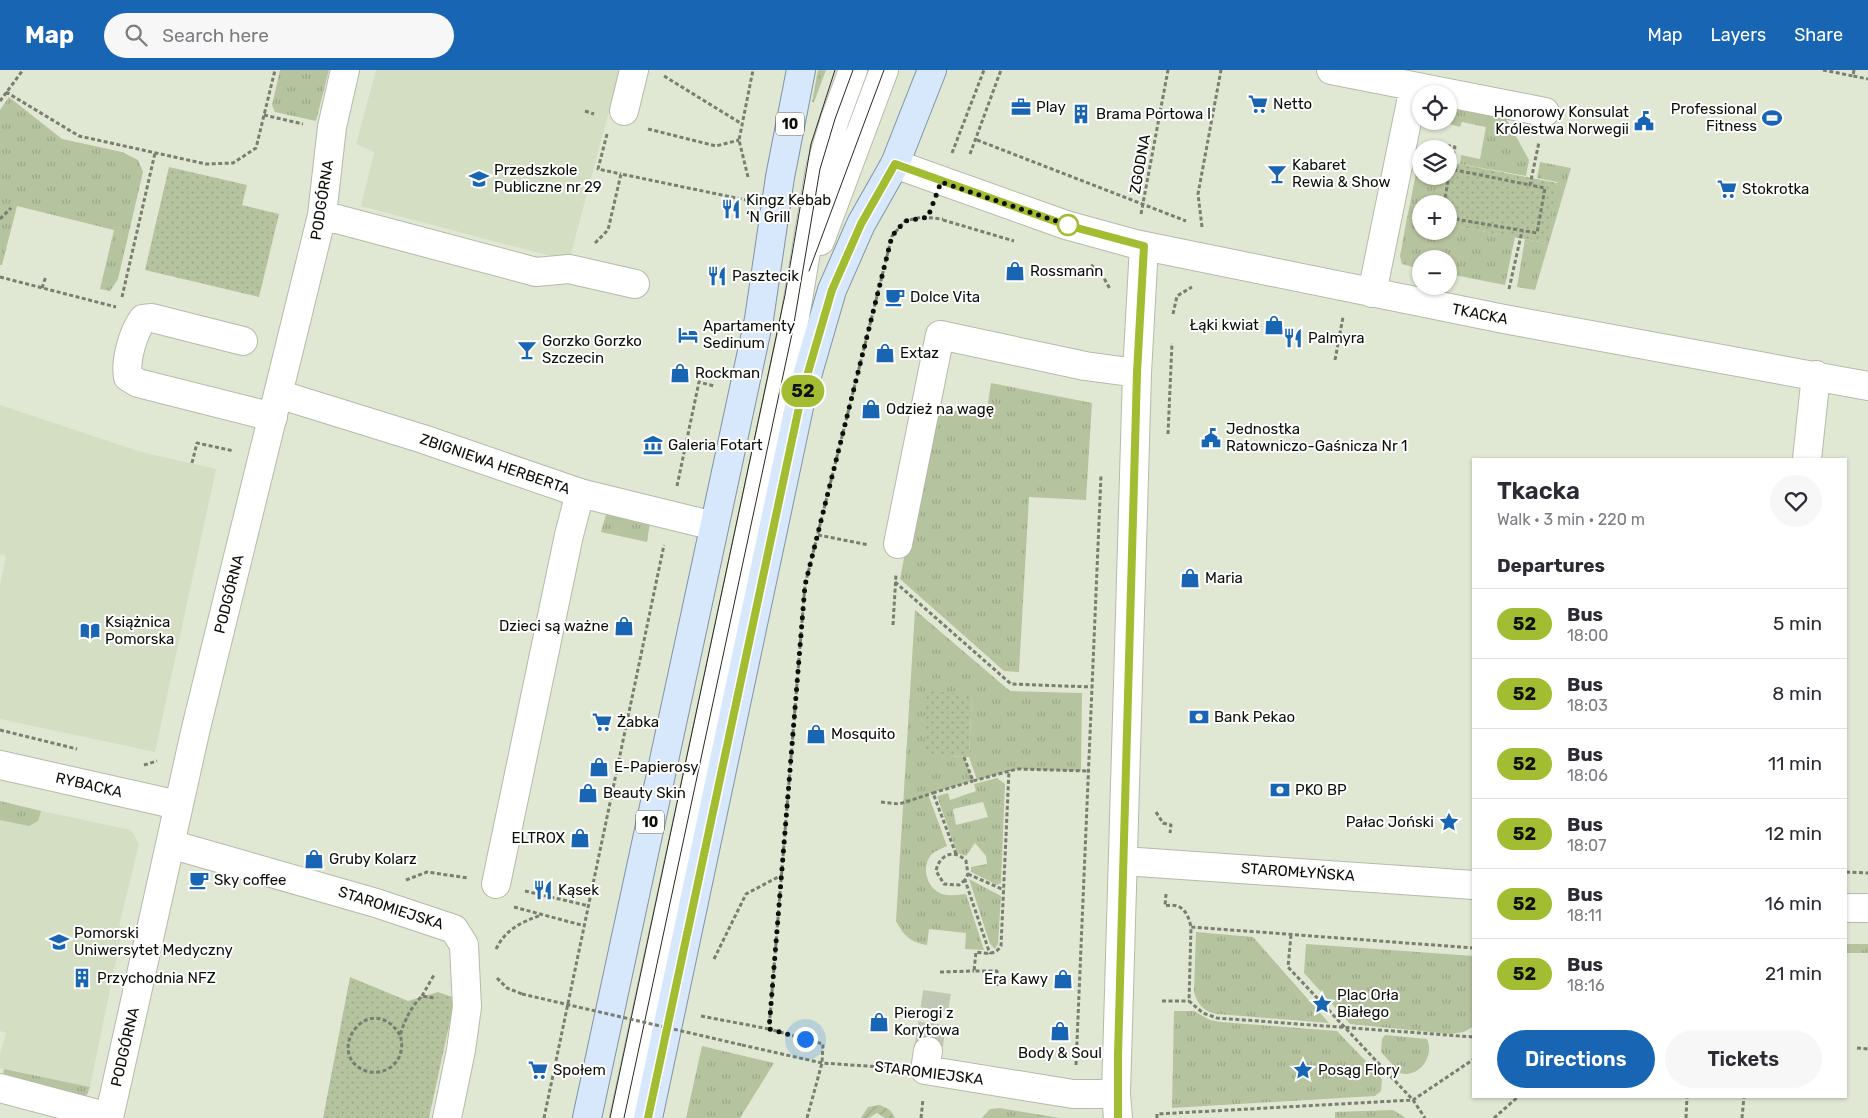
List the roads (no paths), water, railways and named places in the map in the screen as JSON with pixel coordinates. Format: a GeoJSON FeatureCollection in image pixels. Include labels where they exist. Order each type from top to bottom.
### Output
{"type":"FeatureCollection","features":[{"type":"Feature","properties":{"kind":"main road","name":"10"},"geometry":{"type":"LineString","coordinates":[[587,1118],[759,319],[780,177],[801,70]]}},
{"type":"Feature","properties":{"kind":"main road"},"geometry":{"type":"LineString","coordinates":[[648,1118],[802,393],[832,290],[861,224],[895,164],[932,71]]}},
{"type":"Feature","properties":{"kind":"street","name":"PODGÓRNA"},"geometry":{"type":"LineString","coordinates":[[109,1117],[178,805],[322,215],[332,127],[345,70]]}},
{"type":"Feature","properties":{"kind":"street"},"geometry":{"type":"LineString","coordinates":[[611,118],[634,70]]}},
{"type":"Feature","properties":{"kind":"street"},"geometry":{"type":"LineString","coordinates":[[610,1118],[785,296],[809,152],[835,70]]}},
{"type":"Feature","properties":{"kind":"street"},"geometry":{"type":"LineString","coordinates":[[624,1118],[793,329],[820,169],[830,132],[853,70]]}},
{"type":"Feature","properties":{"kind":"street"},"geometry":{"type":"LineString","coordinates":[[793,329],[812,264],[884,70]]}},
{"type":"Feature","properties":{"kind":"street"},"geometry":{"type":"LineString","coordinates":[[1331,70],[1412,87]]}},
{"type":"Feature","properties":{"kind":"street"},"geometry":{"type":"LineString","coordinates":[[1457,95],[1545,112]]}},
{"type":"Feature","properties":{"kind":"street"},"geometry":{"type":"LineString","coordinates":[[1372,293],[1412,97]]}},
{"type":"Feature","properties":{"kind":"street","name":"TKACKA"},"geometry":{"type":"LineString","coordinates":[[895,164],[1066,225],[1144,246],[1504,319],[1868,386]]}},
{"type":"Feature","properties":{"kind":"street"},"geometry":{"type":"LineString","coordinates":[[322,215],[536,272],[569,269],[635,284]]}},
{"type":"Feature","properties":{"kind":"street"},"geometry":{"type":"LineString","coordinates":[[1117,1106],[1137,373],[1144,246]]}},
{"type":"Feature","properties":{"kind":"street","name":"ZBIGNIEWA HERBERTA"},"geometry":{"type":"LineString","coordinates":[[244,341],[131,313],[138,327],[126,368],[128,377],[138,383],[275,406],[423,439],[580,493],[714,526]]}},
{"type":"Feature","properties":{"kind":"street"},"geometry":{"type":"LineString","coordinates":[[898,547],[940,335],[1085,366],[1137,373]]}},
{"type":"Feature","properties":{"kind":"street"},"geometry":{"type":"LineString","coordinates":[[1807,458],[1816,376]]}},
{"type":"Feature","properties":{"kind":"street"},"geometry":{"type":"LineString","coordinates":[[502,895],[569,535],[580,493]]}},
{"type":"Feature","properties":{"kind":"street","name":"RYBACKA"},"geometry":{"type":"LineString","coordinates":[[0,765],[178,805]]}},
{"type":"Feature","properties":{"kind":"street","name":"STAROMIEJSKA"},"geometry":{"type":"LineString","coordinates":[[170,844],[376,903],[454,929],[464,945],[467,1007],[461,1050],[447,1118]]}},
{"type":"Feature","properties":{"kind":"street","name":"STAROMŁYŃSKA"},"geometry":{"type":"LineString","coordinates":[[1123,861],[1472,884]]}},
{"type":"Feature","properties":{"kind":"street"},"geometry":{"type":"LineString","coordinates":[[1847,908],[1868,908]]}},
{"type":"Feature","properties":{"kind":"street","name":"STAROMIEJSKA"},"geometry":{"type":"LineString","coordinates":[[926,1060],[1117,1106]]}},
{"type":"Feature","properties":{"kind":"street"},"geometry":{"type":"LineString","coordinates":[[0,1088],[109,1117]]}},
{"type":"Feature","properties":{"kind":"tunnel"},"geometry":{"type":"LineString","coordinates":[[928,1051],[937,992]]}},
{"type":"Feature","properties":{"kind":"tram line"},"geometry":{"type":"LineString","coordinates":[[610,1118],[785,295],[811,144],[835,70]]}},
{"type":"Feature","properties":{"kind":"tram line"},"geometry":{"type":"LineString","coordinates":[[624,1118],[793,329],[820,169],[835,119],[853,70]]}},
{"type":"Feature","properties":{"kind":"tram line"},"geometry":{"type":"LineString","coordinates":[[809,271],[884,70]]}},
{"type":"Feature","properties":{"kind":"place","name":"Netto"},"geometry":{"type":"Point","coordinates":[1258,104]}},
{"type":"Feature","properties":{"kind":"place","name":"Play"},"geometry":{"type":"Point","coordinates":[1021,107]}},
{"type":"Feature","properties":{"kind":"place","name":"Brama Portowa I"},"geometry":{"type":"Point","coordinates":[1081,114]}},
{"type":"Feature","properties":{"kind":"place","name":"Professional Fitness"},"geometry":{"type":"Point","coordinates":[1772,118]}},
{"type":"Feature","properties":{"kind":"place","name":"Honorowy Konsulat Królestwa Norwegii"},"geometry":{"type":"Point","coordinates":[1644,121]}},
{"type":"Feature","properties":{"kind":"place","name":"Kabaret Rewia & Show"},"geometry":{"type":"Point","coordinates":[1277,174]}},
{"type":"Feature","properties":{"kind":"place","name":"Przedszkole Publiczne nr 29"},"geometry":{"type":"Point","coordinates":[479,179]}},
{"type":"Feature","properties":{"kind":"place","name":"Stokrotka"},"geometry":{"type":"Point","coordinates":[1727,189]}},
{"type":"Feature","properties":{"kind":"place","name":"Kingz Kebab ‘N Grill"},"geometry":{"type":"Point","coordinates":[731,209]}},
{"type":"Feature","properties":{"kind":"place","name":"Rossmann"},"geometry":{"type":"Point","coordinates":[1015,271]}},
{"type":"Feature","properties":{"kind":"place","name":"Pasztecik"},"geometry":{"type":"Point","coordinates":[717,276]}},
{"type":"Feature","properties":{"kind":"place","name":"Dolce Vita"},"geometry":{"type":"Point","coordinates":[895,297]}},
{"type":"Feature","properties":{"kind":"place","name":"Łąki kwiat"},"geometry":{"type":"Point","coordinates":[1274,325]}},
{"type":"Feature","properties":{"kind":"place","name":"Apartamenty Sedinum"},"geometry":{"type":"Point","coordinates":[688,335]}},
{"type":"Feature","properties":{"kind":"place","name":"Palmyra"},"geometry":{"type":"Point","coordinates":[1293,338]}},
{"type":"Feature","properties":{"kind":"place","name":"Gorzko Gorzko Szczecin"},"geometry":{"type":"Point","coordinates":[527,350]}},
{"type":"Feature","properties":{"kind":"place","name":"Extaz"},"geometry":{"type":"Point","coordinates":[885,353]}},
{"type":"Feature","properties":{"kind":"place","name":"Rockman"},"geometry":{"type":"Point","coordinates":[680,373]}},
{"type":"Feature","properties":{"kind":"place","name":"Odzież na wagę"},"geometry":{"type":"Point","coordinates":[871,409]}},
{"type":"Feature","properties":{"kind":"place","name":"Jednostka Ratowniczo-Gaśnicza Nr 1"},"geometry":{"type":"Point","coordinates":[1211,438]}},
{"type":"Feature","properties":{"kind":"place","name":"Galeria Fotart"},"geometry":{"type":"Point","coordinates":[653,445]}},
{"type":"Feature","properties":{"kind":"place","name":"Maria"},"geometry":{"type":"Point","coordinates":[1190,578]}},
{"type":"Feature","properties":{"kind":"place","name":"Dzieci są ważne"},"geometry":{"type":"Point","coordinates":[624,626]}},
{"type":"Feature","properties":{"kind":"place","name":"Książnica Pomorska"},"geometry":{"type":"Point","coordinates":[90,631]}},
{"type":"Feature","properties":{"kind":"place","name":"Bank Pekao"},"geometry":{"type":"Point","coordinates":[1199,717]}},
{"type":"Feature","properties":{"kind":"place","name":"Żabka"},"geometry":{"type":"Point","coordinates":[602,722]}},
{"type":"Feature","properties":{"kind":"place","name":"Mosquito"},"geometry":{"type":"Point","coordinates":[816,734]}},
{"type":"Feature","properties":{"kind":"place","name":"E-Papierosy"},"geometry":{"type":"Point","coordinates":[599,767]}},
{"type":"Feature","properties":{"kind":"place","name":"PKO BP"},"geometry":{"type":"Point","coordinates":[1280,790]}},
{"type":"Feature","properties":{"kind":"place","name":"Beauty Skin"},"geometry":{"type":"Point","coordinates":[588,793]}},
{"type":"Feature","properties":{"kind":"place","name":"Pałac Joński"},"geometry":{"type":"Point","coordinates":[1449,822]}},
{"type":"Feature","properties":{"kind":"place","name":"ELTROX"},"geometry":{"type":"Point","coordinates":[580,838]}},
{"type":"Feature","properties":{"kind":"place","name":"Gruby Kolarz"},"geometry":{"type":"Point","coordinates":[314,859]}},
{"type":"Feature","properties":{"kind":"place","name":"Sky coffee"},"geometry":{"type":"Point","coordinates":[199,880]}},
{"type":"Feature","properties":{"kind":"place","name":"Kąsek"},"geometry":{"type":"Point","coordinates":[543,890]}},
{"type":"Feature","properties":{"kind":"place","name":"Pomorski Uniwersytet Medyczny"},"geometry":{"type":"Point","coordinates":[59,942]}},
{"type":"Feature","properties":{"kind":"place","name":"Przychodnia NFZ"},"geometry":{"type":"Point","coordinates":[82,978]}},
{"type":"Feature","properties":{"kind":"place","name":"Era Kawy"},"geometry":{"type":"Point","coordinates":[1063,979]}},
{"type":"Feature","properties":{"kind":"place","name":"Plac Orła Białego"},"geometry":{"type":"Point","coordinates":[1322,1004]}},
{"type":"Feature","properties":{"kind":"place","name":"Pierogi z Korytowa"},"geometry":{"type":"Point","coordinates":[879,1022]}},
{"type":"Feature","properties":{"kind":"place","name":"Body & Soul"},"geometry":{"type":"Point","coordinates":[1060,1031]}},
{"type":"Feature","properties":{"kind":"place","name":"Społem"},"geometry":{"type":"Point","coordinates":[538,1070]}},
{"type":"Feature","properties":{"kind":"place","name":"Posąg Flory"},"geometry":{"type":"Point","coordinates":[1303,1070]}}]}
